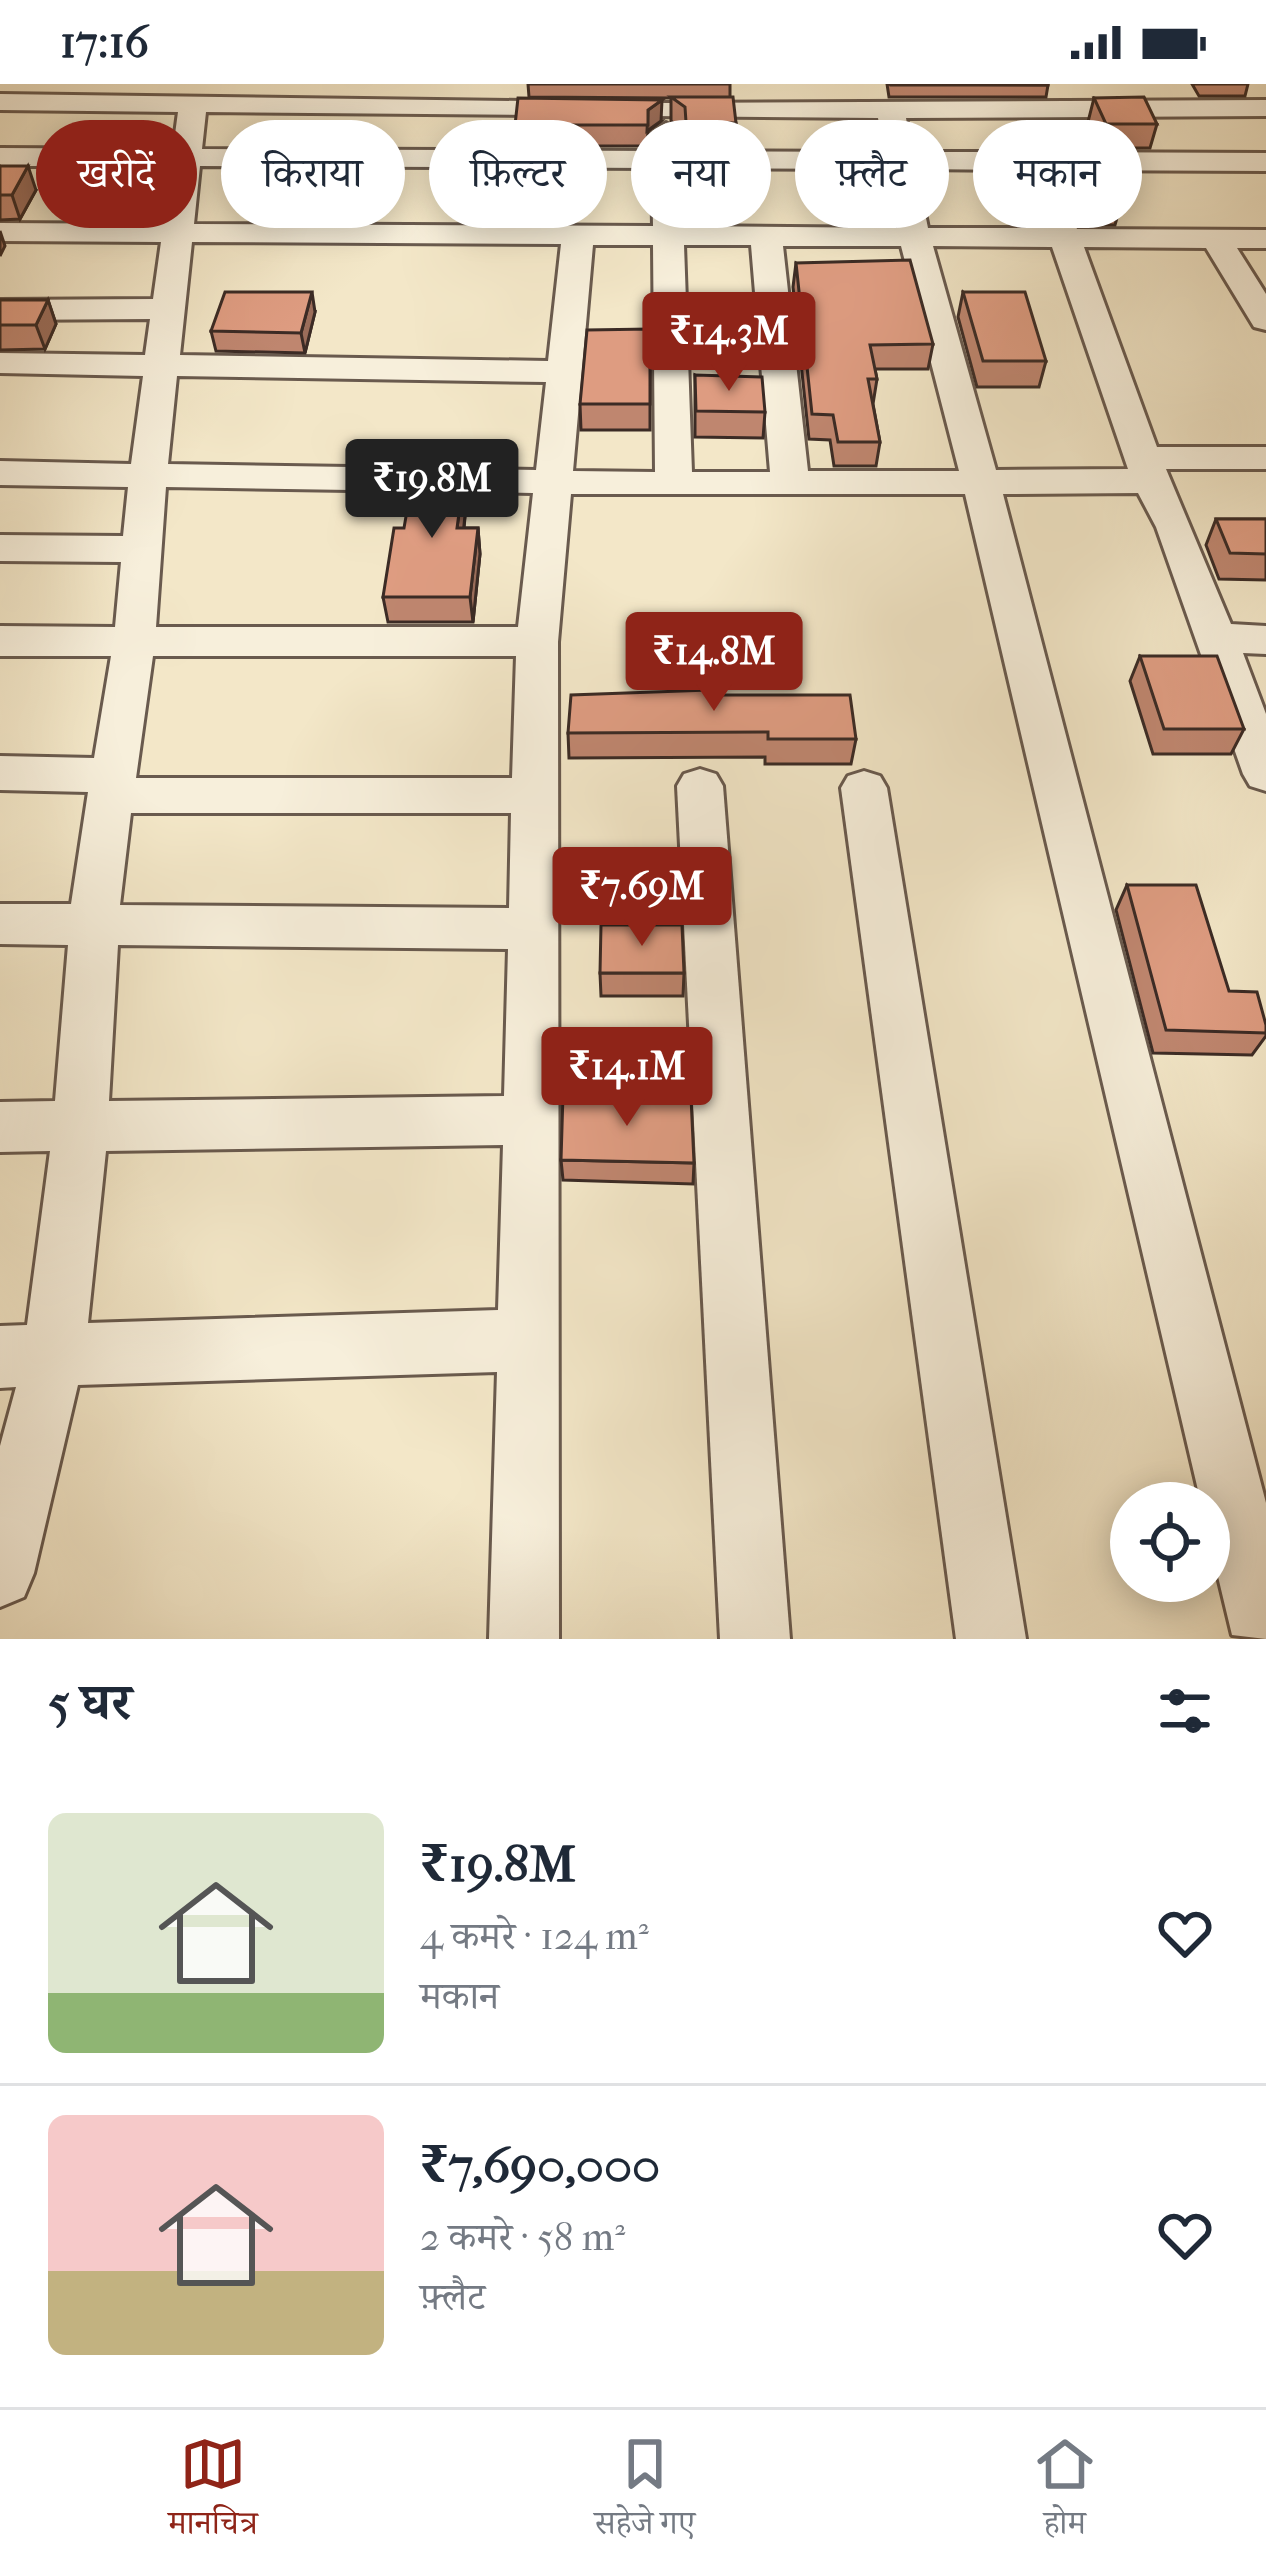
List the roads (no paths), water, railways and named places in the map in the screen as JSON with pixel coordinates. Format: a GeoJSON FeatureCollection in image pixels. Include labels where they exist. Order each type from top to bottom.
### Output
{"type":"FeatureCollection","features":[{"type":"Feature","properties":{"kind":"street"},"geometry":{"type":"LineString","coordinates":[[0,102],[666,97],[890,109],[1266,108]]}},
{"type":"Feature","properties":{"kind":"street"},"geometry":{"type":"LineString","coordinates":[[192,120],[194,104]]}},
{"type":"Feature","properties":{"kind":"street"},"geometry":{"type":"LineString","coordinates":[[1019,107],[1023,120]]}},
{"type":"Feature","properties":{"kind":"street"},"geometry":{"type":"LineString","coordinates":[[890,109],[891,120]]}},
{"type":"Feature","properties":{"kind":"street"},"geometry":{"type":"LineString","coordinates":[[0,157],[36,157]]}},
{"type":"Feature","properties":{"kind":"street"},"geometry":{"type":"LineString","coordinates":[[197,158],[631,161]]}},
{"type":"Feature","properties":{"kind":"street"},"geometry":{"type":"LineString","coordinates":[[1142,163],[1266,162]]}},
{"type":"Feature","properties":{"kind":"street"},"geometry":{"type":"LineString","coordinates":[[670,228],[674,484]]}},
{"type":"Feature","properties":{"kind":"street"},"geometry":{"type":"LineString","coordinates":[[912,228],[981,483],[1266,1635]]}},
{"type":"Feature","properties":{"kind":"street"},"geometry":{"type":"LineString","coordinates":[[1062,228],[1147,470],[1175,527],[1266,774]]}},
{"type":"Feature","properties":{"kind":"street"},"geometry":{"type":"LineString","coordinates":[[0,1573],[27,1358],[79,1126],[94,926],[110,786],[134,643],[176,230]]}},
{"type":"Feature","properties":{"kind":"street"},"geometry":{"type":"LineString","coordinates":[[0,232],[1266,239]]}},
{"type":"Feature","properties":{"kind":"street"},"geometry":{"type":"LineString","coordinates":[[524,1639],[537,642],[578,235]]}},
{"type":"Feature","properties":{"kind":"street"},"geometry":{"type":"LineString","coordinates":[[766,237],[790,484]]}},
{"type":"Feature","properties":{"kind":"street"},"geometry":{"type":"LineString","coordinates":[[1215,238],[1266,320]]}},
{"type":"Feature","properties":{"kind":"street"},"geometry":{"type":"LineString","coordinates":[[0,310],[166,309]]}},
{"type":"Feature","properties":{"kind":"street"},"geometry":{"type":"LineString","coordinates":[[0,363],[567,372]]}},
{"type":"Feature","properties":{"kind":"street"},"geometry":{"type":"LineString","coordinates":[[0,473],[674,484],[981,483],[1266,458]]}},
{"type":"Feature","properties":{"kind":"street"},"geometry":{"type":"LineString","coordinates":[[1175,527],[1220,528]]}},
{"type":"Feature","properties":{"kind":"street"},"geometry":{"type":"LineString","coordinates":[[0,548],[142,549]]}},
{"type":"Feature","properties":{"kind":"street"},"geometry":{"type":"LineString","coordinates":[[1215,637],[1266,640]]}},
{"type":"Feature","properties":{"kind":"street"},"geometry":{"type":"LineString","coordinates":[[0,641],[537,642]]}},
{"type":"Feature","properties":{"kind":"street"},"geometry":{"type":"LineString","coordinates":[[0,773],[110,786],[535,795]]}},
{"type":"Feature","properties":{"kind":"street"},"geometry":{"type":"LineString","coordinates":[[700,785],[755,1639]]}},
{"type":"Feature","properties":{"kind":"street"},"geometry":{"type":"LineString","coordinates":[[864,788],[991,1639]]}},
{"type":"Feature","properties":{"kind":"street"},"geometry":{"type":"LineString","coordinates":[[0,924],[533,928]]}},
{"type":"Feature","properties":{"kind":"street"},"geometry":{"type":"LineString","coordinates":[[0,1127],[530,1120]]}},
{"type":"Feature","properties":{"kind":"street"},"geometry":{"type":"LineString","coordinates":[[27,1358],[528,1340]]}}]}
